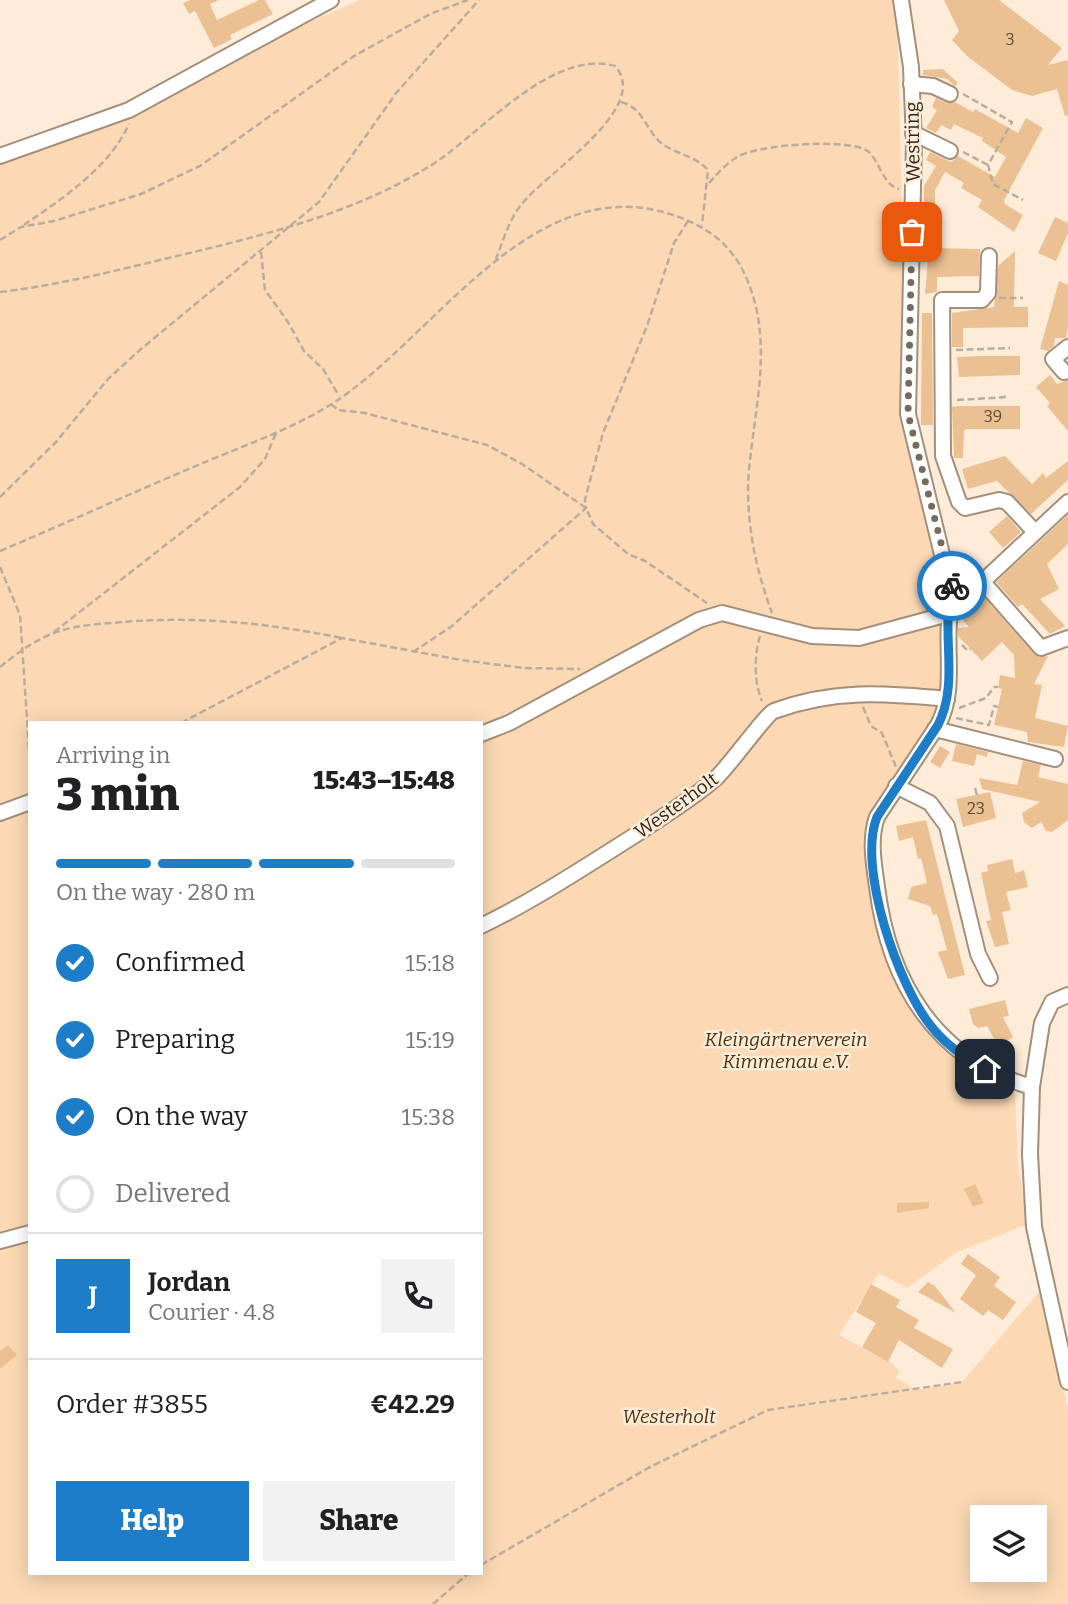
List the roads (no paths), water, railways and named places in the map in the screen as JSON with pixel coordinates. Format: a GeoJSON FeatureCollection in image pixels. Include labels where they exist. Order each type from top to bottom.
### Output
{"type":"FeatureCollection","features":[{"type":"Feature","properties":{"kind":"street"},"geometry":{"type":"LineString","coordinates":[[0,156],[129,110],[331,0]]}},
{"type":"Feature","properties":{"kind":"street","name":"Westring"},"geometry":{"type":"LineString","coordinates":[[901,0],[911,84],[913,133],[908,414],[953,590],[948,614],[949,702]]}},
{"type":"Feature","properties":{"kind":"street"},"geometry":{"type":"LineString","coordinates":[[911,84],[933,86],[950,94]]}},
{"type":"Feature","properties":{"kind":"street"},"geometry":{"type":"LineString","coordinates":[[913,133],[950,152]]}},
{"type":"Feature","properties":{"kind":"street"},"geometry":{"type":"LineString","coordinates":[[989,256],[988,293],[982,300],[942,300],[943,456],[959,502],[965,508],[999,500],[1007,502],[1035,532]]}},
{"type":"Feature","properties":{"kind":"street"},"geometry":{"type":"LineString","coordinates":[[1064,372],[1047,357],[1068,347]]}},
{"type":"Feature","properties":{"kind":"street"},"geometry":{"type":"LineString","coordinates":[[483,733],[520,717],[699,621],[722,613],[824,638],[859,638],[948,614],[1068,502]]}},
{"type":"Feature","properties":{"kind":"street"},"geometry":{"type":"LineString","coordinates":[[983,582],[1041,648],[1068,638]]}},
{"type":"Feature","properties":{"kind":"street","name":"Westerholt"},"geometry":{"type":"LineString","coordinates":[[483,925],[596,860],[690,799],[734,760],[770,712],[815,698],[858,694],[949,702]]}},
{"type":"Feature","properties":{"kind":"street"},"geometry":{"type":"LineString","coordinates":[[949,702],[935,729],[877,817],[873,838],[882,918],[900,971],[929,1024],[949,1044],[985,1069],[1032,1087]]}},
{"type":"Feature","properties":{"kind":"street"},"geometry":{"type":"LineString","coordinates":[[935,729],[1055,759]]}},
{"type":"Feature","properties":{"kind":"street"},"geometry":{"type":"LineString","coordinates":[[899,780],[930,803],[947,826],[978,954],[990,978]]}},
{"type":"Feature","properties":{"kind":"street"},"geometry":{"type":"LineString","coordinates":[[0,813],[28,803]]}},
{"type":"Feature","properties":{"kind":"street"},"geometry":{"type":"LineString","coordinates":[[1068,995],[1052,1002],[1045,1013],[1036,1050],[1032,1087],[1031,1206],[1068,1382]]}},
{"type":"Feature","properties":{"kind":"street"},"geometry":{"type":"LineString","coordinates":[[0,1241],[28,1234]]}},
{"type":"Feature","properties":{"kind":"park label","name":"Kleingärtnerverein Kimmenau e.V."},"geometry":{"type":"Point","coordinates":[786,1050]}}]}
